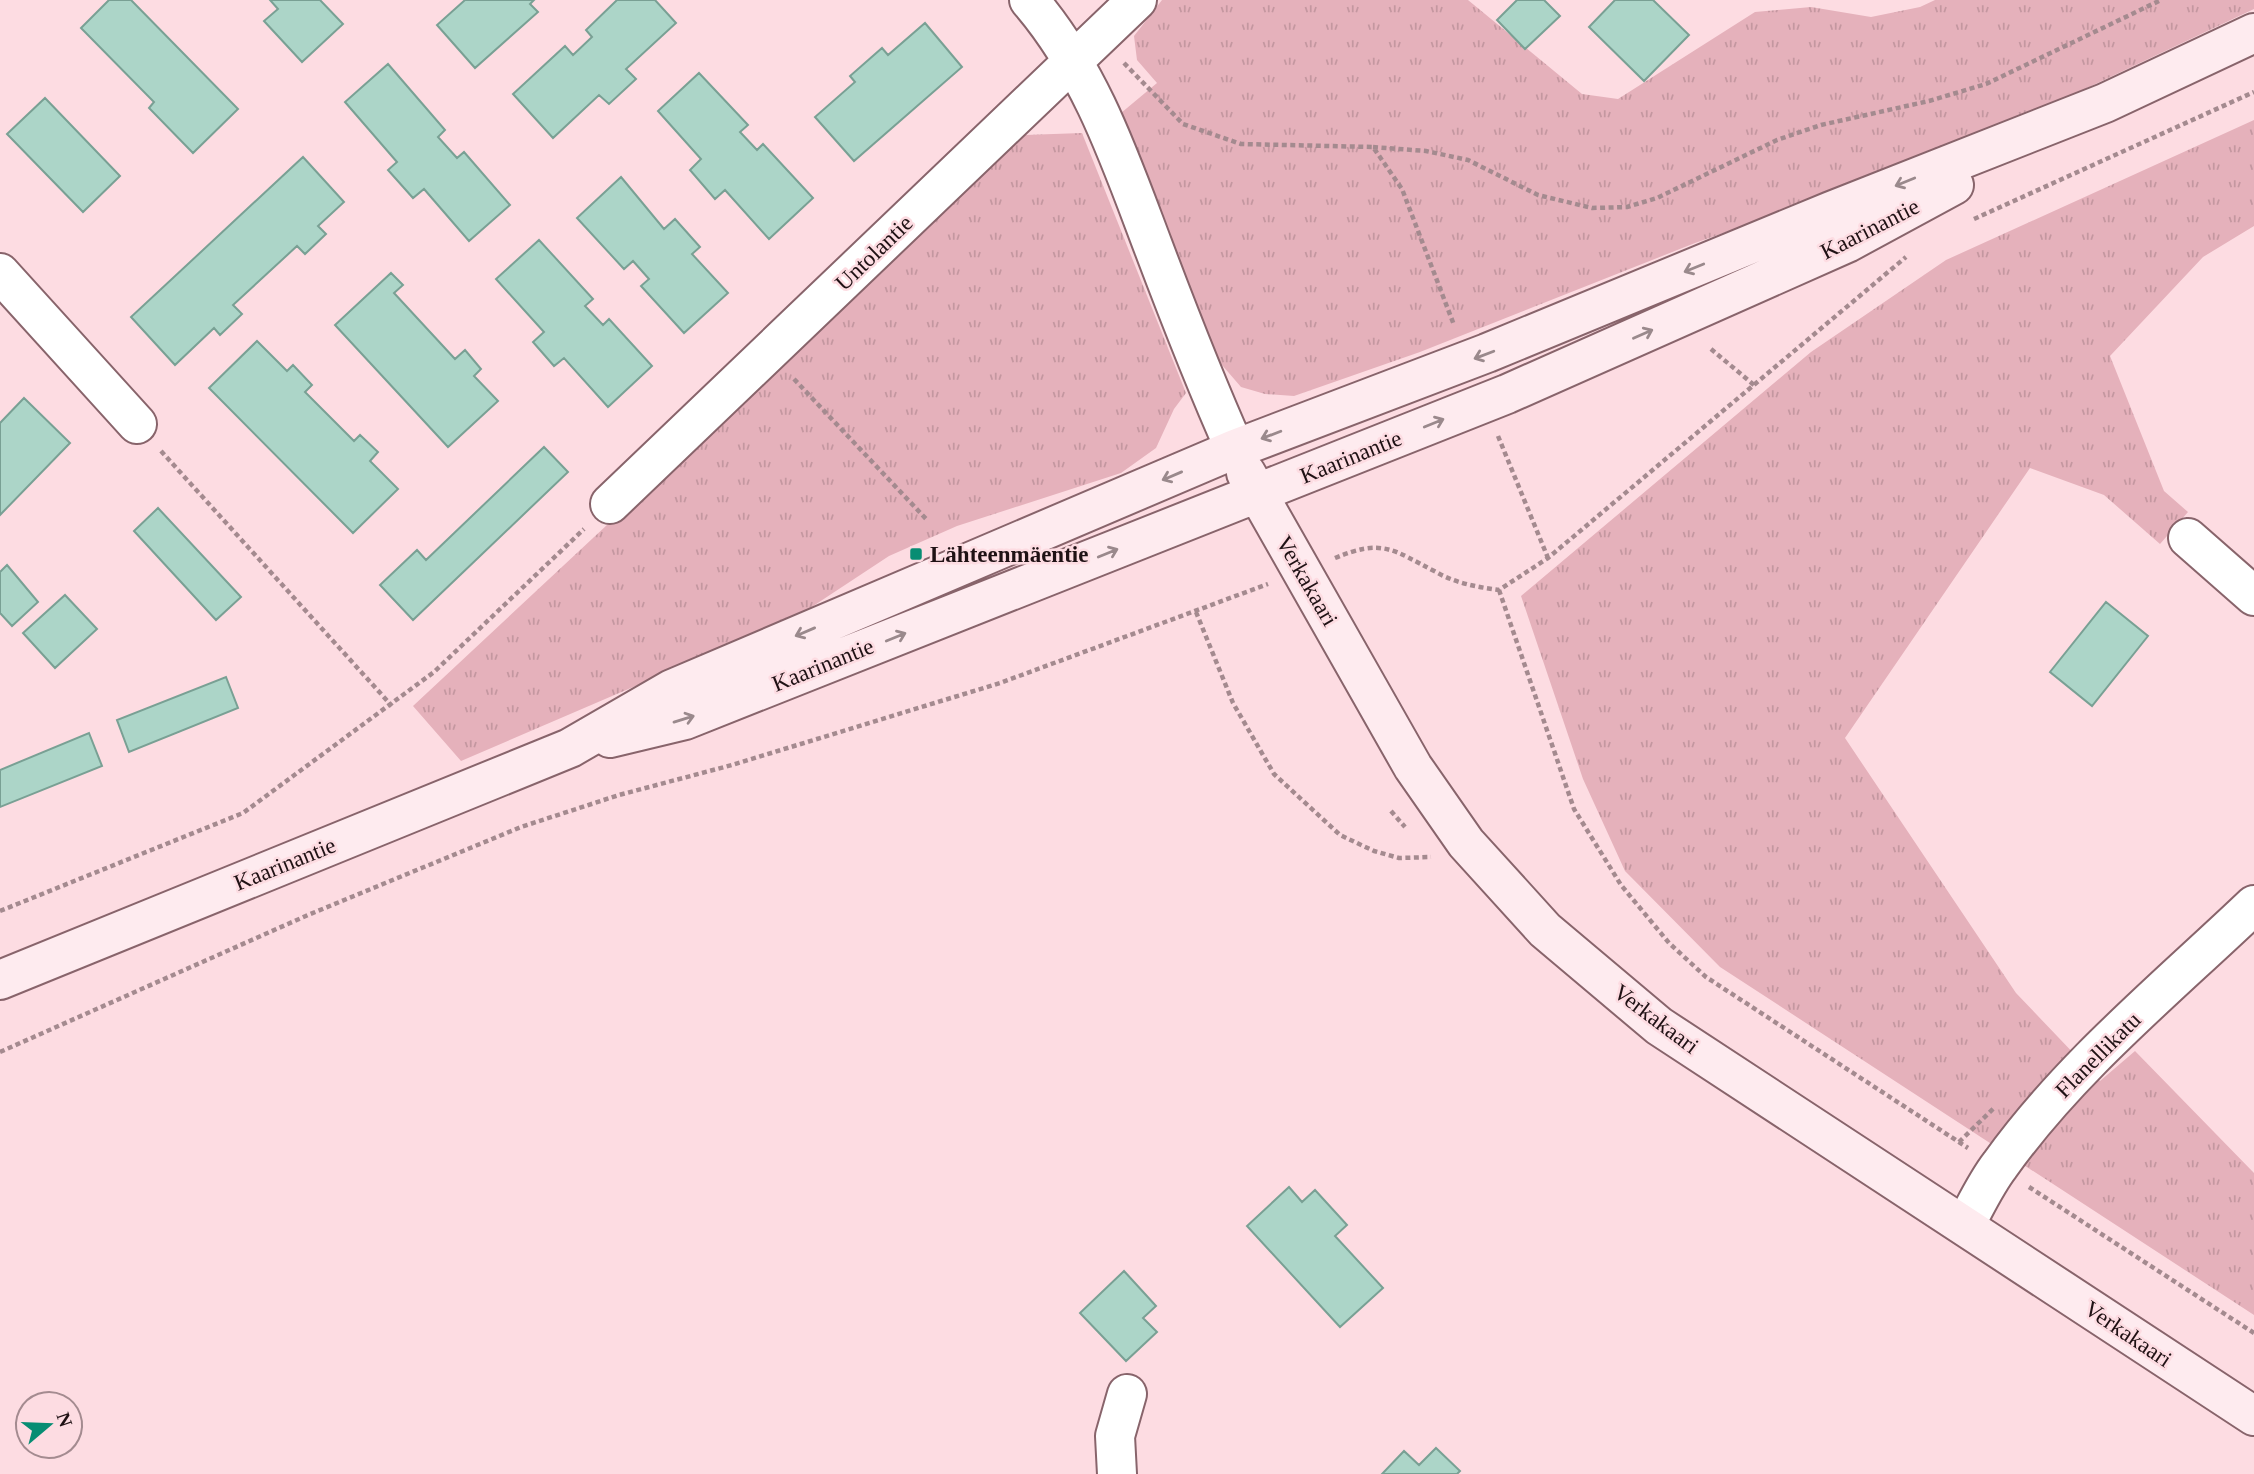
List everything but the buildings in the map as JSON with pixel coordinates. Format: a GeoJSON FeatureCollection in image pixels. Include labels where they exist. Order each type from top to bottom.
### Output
{"type":"FeatureCollection","features":[{"type":"Feature","properties":{"kind":"main road","name":"Kaarinantie"},"geometry":{"type":"LineString","coordinates":[[570,748],[685,720],[1507,394],[1847,243],[2105,103],[2254,33]]}},
{"type":"Feature","properties":{"kind":"main road","name":"Kaarinantie"},"geometry":{"type":"LineString","coordinates":[[0,980],[570,748],[672,689],[1235,449],[1487,354],[1831,211],[2105,103]]}},
{"type":"Feature","properties":{"kind":"main road","name":"Verkakaari"},"geometry":{"type":"LineString","coordinates":[[1235,449],[1256,494],[1413,767],[1466,843],[1545,930],[1659,1026],[2254,1416]]}},
{"type":"Feature","properties":{"kind":"street"},"geometry":{"type":"LineString","coordinates":[[1029,0],[1045,19],[1086,50],[1101,110],[1197,363],[1235,449]]}},
{"type":"Feature","properties":{"kind":"street","name":"Untolantie"},"geometry":{"type":"LineString","coordinates":[[610,504],[1137,0]]}},
{"type":"Feature","properties":{"kind":"street"},"geometry":{"type":"LineString","coordinates":[[0,273],[137,424]]}},
{"type":"Feature","properties":{"kind":"street"},"geometry":{"type":"LineString","coordinates":[[2188,538],[2254,596]]}},
{"type":"Feature","properties":{"kind":"street","name":"Flanellikatu"},"geometry":{"type":"LineString","coordinates":[[1965,1225],[1998,1167],[2034,1120],[2254,905]]}},
{"type":"Feature","properties":{"kind":"street"},"geometry":{"type":"LineString","coordinates":[[1117,1474],[1115,1436],[1127,1394]]}},
{"type":"Feature","properties":{"kind":"path"},"geometry":{"type":"LineString","coordinates":[[1086,50],[1183,124],[1241,144],[1426,151],[1468,160],[1538,195],[1592,208],[1627,207],[1657,198],[1777,140],[1821,125],[1929,101],[1986,84],[2161,0]]}},
{"type":"Feature","properties":{"kind":"path"},"geometry":{"type":"LineString","coordinates":[[1962,225],[2254,92]]}},
{"type":"Feature","properties":{"kind":"path"},"geometry":{"type":"LineString","coordinates":[[1373,147],[1402,189],[1458,336]]}},
{"type":"Feature","properties":{"kind":"path"},"geometry":{"type":"LineString","coordinates":[[1913,251],[1548,558],[1499,590],[1574,809],[1621,885],[1669,943],[1706,978],[2254,1333]]}},
{"type":"Feature","properties":{"kind":"path"},"geometry":{"type":"LineString","coordinates":[[1712,348],[1754,385]]}},
{"type":"Feature","properties":{"kind":"path"},"geometry":{"type":"LineString","coordinates":[[769,353],[928,521]]}},
{"type":"Feature","properties":{"kind":"path"},"geometry":{"type":"LineString","coordinates":[[137,424],[391,706]]}},
{"type":"Feature","properties":{"kind":"path"},"geometry":{"type":"LineString","coordinates":[[1495,429],[1548,558]]}},
{"type":"Feature","properties":{"kind":"path"},"geometry":{"type":"LineString","coordinates":[[0,911],[243,813],[434,672],[610,504]]}},
{"type":"Feature","properties":{"kind":"path"},"geometry":{"type":"LineString","coordinates":[[1196,612],[1233,703],[1274,774],[1340,835],[1374,851],[1399,858],[1431,857]]}},
{"type":"Feature","properties":{"kind":"path"},"geometry":{"type":"LineString","coordinates":[[0,1052],[308,915],[522,827],[619,795],[896,716],[1000,683],[1096,648]]}},
{"type":"Feature","properties":{"kind":"green space"},"geometry":{"type":"Polygon","coordinates":[[[1162,0],[1468,0],[1582,94],[1618,99],[1755,12],[1811,7],[1871,17],[1920,7],[1935,0],[2254,0],[2254,9],[2009,125],[1879,178],[1695,243],[1420,352],[1294,396],[1265,394],[1241,387],[1222,365],[1199,324],[1121,113],[1157,83],[1137,60],[1134,36],[1162,0]]]}},
{"type":"Feature","properties":{"kind":"green space"},"geometry":{"type":"Polygon","coordinates":[[[2254,120],[2254,226],[2203,257],[2110,356],[2164,491],[2188,512],[2160,544],[2104,495],[2030,468],[1845,738],[2016,993],[2100,1081],[2135,1051],[2254,1173],[2254,1315],[1720,967],[1625,871],[1583,779],[1521,596],[1811,352],[1946,260],[2254,120]]]}},
{"type":"Feature","properties":{"kind":"green space"},"geometry":{"type":"Polygon","coordinates":[[[1082,133],[1186,393],[1174,409],[1156,448],[1121,473],[957,526],[889,556],[798,616],[461,761],[413,706],[1025,135],[1082,133]]]}},
{"type":"Feature","properties":{"kind":"place","name":"Lähteenmäentie"},"geometry":{"type":"Point","coordinates":[916,554]}}]}
